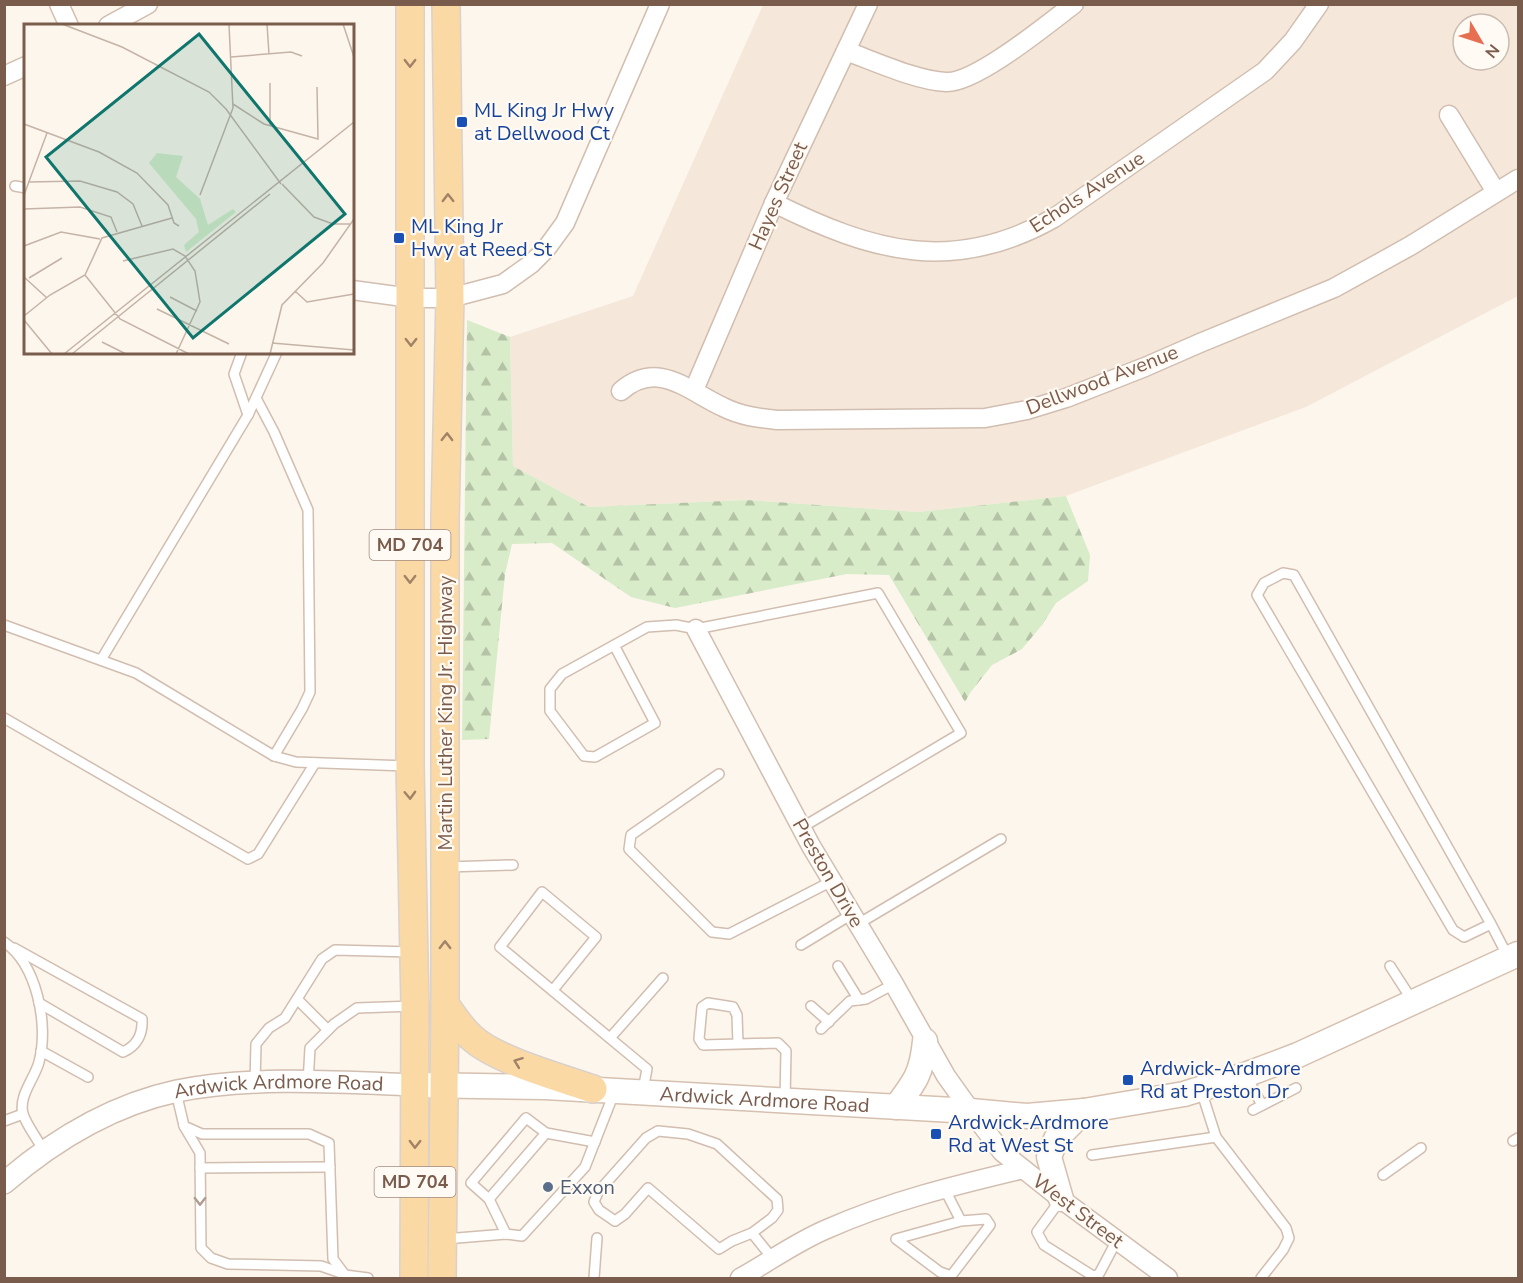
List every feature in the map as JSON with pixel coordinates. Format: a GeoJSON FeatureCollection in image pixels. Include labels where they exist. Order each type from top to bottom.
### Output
{"type":"FeatureCollection","features":[{"type":"Feature","properties":{"kind":"main road","name":"Martin Luther King Jr. Highway"},"geometry":{"type":"LineString","coordinates":[[410,4],[410,766],[415,1006],[414,1278]]}},
{"type":"Feature","properties":{"kind":"main road","name":"Martin Luther King Jr. Highway"},"geometry":{"type":"LineString","coordinates":[[442,1278],[446,1004],[444,519],[450,298],[446,4]]}},
{"type":"Feature","properties":{"kind":"main road","name":"Ardwick Ardmore Road"},"geometry":{"type":"LineString","coordinates":[[415,1085],[545,1087],[971,1110],[1027,1116],[1084,1111],[1184,1094],[1245,1075],[1298,1054],[1513,957]]}},
{"type":"Feature","properties":{"kind":"main road"},"geometry":{"type":"LineString","coordinates":[[446,1004],[457,1022],[472,1039],[492,1052],[604,1090]]}},
{"type":"Feature","properties":{"kind":"main road"},"geometry":{"type":"LineString","coordinates":[[896,1107],[912,1086],[923,1065],[925,1041]]}},
{"type":"Feature","properties":{"kind":"main road"},"geometry":{"type":"LineString","coordinates":[[1061,1199],[1048,1157],[1056,1139],[1084,1111]]}},
{"type":"Feature","properties":{"kind":"street"},"geometry":{"type":"LineString","coordinates":[[59,4],[68,24]]}},
{"type":"Feature","properties":{"kind":"street"},"geometry":{"type":"LineString","coordinates":[[112,24],[148,4]]}},
{"type":"Feature","properties":{"kind":"street"},"geometry":{"type":"LineString","coordinates":[[354,290],[411,298],[450,298],[503,284],[531,264],[546,249],[565,223],[660,4]]}},
{"type":"Feature","properties":{"kind":"street","name":"Hayes Street"},"geometry":{"type":"LineString","coordinates":[[694,390],[774,203],[868,4]]}},
{"type":"Feature","properties":{"kind":"street"},"geometry":{"type":"LineString","coordinates":[[846,51],[909,74],[952,82],[978,73],[1074,4]]}},
{"type":"Feature","properties":{"kind":"street","name":"Echols Avenue"},"geometry":{"type":"LineString","coordinates":[[774,203],[809,221],[859,240],[906,249],[927,252],[963,251],[1009,240],[1054,218],[1265,71],[1293,41],[1319,4]]}},
{"type":"Feature","properties":{"kind":"street"},"geometry":{"type":"LineString","coordinates":[[4,76],[24,67]]}},
{"type":"Feature","properties":{"kind":"street"},"geometry":{"type":"LineString","coordinates":[[1449,115],[1496,192]]}},
{"type":"Feature","properties":{"kind":"street","name":"Dellwood Avenue"},"geometry":{"type":"LineString","coordinates":[[621,391],[637,381],[656,378],[669,379],[736,413],[777,420],[985,418],[1027,410],[1066,398],[1145,367],[1326,292],[1410,246],[1518,179]]}},
{"type":"Feature","properties":{"kind":"street","name":"Preston Drive"},"geometry":{"type":"LineString","coordinates":[[696,629],[801,828],[946,1076],[971,1110]]}},
{"type":"Feature","properties":{"kind":"street","name":"Ardwick Ardmore Road"},"geometry":{"type":"LineString","coordinates":[[4,1183],[44,1151],[70,1134],[114,1113],[176,1092],[205,1086],[255,1083],[415,1085]]}},
{"type":"Feature","properties":{"kind":"street","name":"West Street"},"geometry":{"type":"LineString","coordinates":[[971,1110],[1002,1152],[1168,1278]]}},
{"type":"Feature","properties":{"kind":"street"},"geometry":{"type":"LineString","coordinates":[[740,1278],[767,1268],[794,1245],[826,1229],[907,1199],[1023,1169]]}},
{"type":"Feature","properties":{"kind":"lane"},"geometry":{"type":"LineString","coordinates":[[15,186],[24,188]]}},
{"type":"Feature","properties":{"kind":"lane"},"geometry":{"type":"LineString","coordinates":[[241,354],[234,374],[248,415]]}},
{"type":"Feature","properties":{"kind":"lane"},"geometry":{"type":"LineString","coordinates":[[101,660],[248,415],[276,354]]}},
{"type":"Feature","properties":{"kind":"lane"},"geometry":{"type":"LineString","coordinates":[[256,398],[274,432],[308,510],[310,692],[303,709],[274,756]]}},
{"type":"Feature","properties":{"kind":"lane"},"geometry":{"type":"LineString","coordinates":[[1491,924],[1464,937],[1453,930],[1257,595],[1264,583],[1283,573],[1294,575],[1491,924],[1513,957]]}},
{"type":"Feature","properties":{"kind":"lane"},"geometry":{"type":"LineString","coordinates":[[615,645],[655,723],[595,757],[584,756],[550,711],[550,689],[562,674],[647,627],[676,625],[696,629],[878,592],[961,733],[801,828]]}},
{"type":"Feature","properties":{"kind":"lane"},"geometry":{"type":"LineString","coordinates":[[4,625],[136,673],[274,756],[296,762],[410,766]]}},
{"type":"Feature","properties":{"kind":"lane"},"geometry":{"type":"LineString","coordinates":[[5,718],[248,859],[258,854],[315,763]]}},
{"type":"Feature","properties":{"kind":"lane"},"geometry":{"type":"LineString","coordinates":[[719,774],[631,835],[629,849],[712,932],[729,934],[832,881]]}},
{"type":"Feature","properties":{"kind":"lane"},"geometry":{"type":"LineString","coordinates":[[801,945],[855,919],[1001,839]]}},
{"type":"Feature","properties":{"kind":"lane"},"geometry":{"type":"LineString","coordinates":[[445,867],[513,865]]}},
{"type":"Feature","properties":{"kind":"lane"},"geometry":{"type":"LineString","coordinates":[[553,990],[596,937],[542,892],[500,947],[646,1069],[643,1093]]}},
{"type":"Feature","properties":{"kind":"lane"},"geometry":{"type":"LineString","coordinates":[[4,942],[142,1019],[143,1031],[132,1048],[123,1052],[39,1003]]}},
{"type":"Feature","properties":{"kind":"lane"},"geometry":{"type":"LineString","coordinates":[[14,948],[31,975],[41,1013],[43,1038],[41,1051],[39,1062],[23,1100],[23,1114],[44,1151]]}},
{"type":"Feature","properties":{"kind":"lane"},"geometry":{"type":"LineString","coordinates":[[255,1083],[256,1044],[269,1028],[285,1018],[322,959],[335,950],[414,952]]}},
{"type":"Feature","properties":{"kind":"lane"},"geometry":{"type":"LineString","coordinates":[[838,966],[860,1000]]}},
{"type":"Feature","properties":{"kind":"lane"},"geometry":{"type":"LineString","coordinates":[[1390,966],[1414,1002]]}},
{"type":"Feature","properties":{"kind":"lane"},"geometry":{"type":"LineString","coordinates":[[610,1038],[663,978]]}},
{"type":"Feature","properties":{"kind":"lane"},"geometry":{"type":"LineString","coordinates":[[821,1029],[850,1001],[866,999],[894,984]]}},
{"type":"Feature","properties":{"kind":"lane"},"geometry":{"type":"LineString","coordinates":[[297,999],[328,1030]]}},
{"type":"Feature","properties":{"kind":"lane"},"geometry":{"type":"LineString","coordinates":[[738,1044],[736,1015],[733,1007],[708,1003],[702,1007],[699,1039],[703,1045],[778,1043],[786,1052],[785,1100]]}},
{"type":"Feature","properties":{"kind":"lane"},"geometry":{"type":"LineString","coordinates":[[308,1083],[310,1048],[328,1030],[357,1008],[415,1006]]}},
{"type":"Feature","properties":{"kind":"lane"},"geometry":{"type":"LineString","coordinates":[[811,1006],[829,1022]]}},
{"type":"Feature","properties":{"kind":"lane"},"geometry":{"type":"LineString","coordinates":[[41,1051],[88,1077]]}},
{"type":"Feature","properties":{"kind":"lane"},"geometry":{"type":"LineString","coordinates":[[1245,1075],[1262,1105]]}},
{"type":"Feature","properties":{"kind":"lane"},"geometry":{"type":"LineString","coordinates":[[1201,1087],[1216,1137],[1286,1228],[1288,1238],[1286,1244],[1261,1278]]}},
{"type":"Feature","properties":{"kind":"lane"},"geometry":{"type":"LineString","coordinates":[[1253,1110],[1296,1088]]}},
{"type":"Feature","properties":{"kind":"lane"},"geometry":{"type":"LineString","coordinates":[[443,1239],[506,1234],[522,1236],[585,1167],[594,1142],[604,1090]]}},
{"type":"Feature","properties":{"kind":"lane"},"geometry":{"type":"LineString","coordinates":[[176,1092],[184,1126],[200,1153],[201,1248],[211,1258],[228,1264],[321,1266],[345,1275],[368,1278]]}},
{"type":"Feature","properties":{"kind":"lane"},"geometry":{"type":"LineString","coordinates":[[4,1121],[23,1114]]}},
{"type":"Feature","properties":{"kind":"lane"},"geometry":{"type":"LineString","coordinates":[[506,1234],[489,1199],[471,1183],[505,1148],[526,1118],[546,1133],[594,1142]]}},
{"type":"Feature","properties":{"kind":"lane"},"geometry":{"type":"LineString","coordinates":[[184,1126],[202,1134],[309,1134],[329,1143],[333,1259],[345,1275]]}},
{"type":"Feature","properties":{"kind":"lane"},"geometry":{"type":"LineString","coordinates":[[658,1131],[688,1134],[717,1144],[777,1198],[778,1210],[772,1218],[752,1233],[719,1249],[648,1188],[625,1214],[615,1221],[599,1210],[594,1202],[598,1192],[646,1138],[658,1131]]}},
{"type":"Feature","properties":{"kind":"lane"},"geometry":{"type":"LineString","coordinates":[[489,1199],[519,1160],[546,1133]]}},
{"type":"Feature","properties":{"kind":"lane"},"geometry":{"type":"LineString","coordinates":[[1092,1155],[1216,1137]]}},
{"type":"Feature","properties":{"kind":"lane"},"geometry":{"type":"LineString","coordinates":[[1383,1175],[1420,1148]]}},
{"type":"Feature","properties":{"kind":"lane"},"geometry":{"type":"LineString","coordinates":[[200,1168],[330,1167]]}},
{"type":"Feature","properties":{"kind":"lane"},"geometry":{"type":"LineString","coordinates":[[944,1188],[961,1221]]}},
{"type":"Feature","properties":{"kind":"lane"},"geometry":{"type":"LineString","coordinates":[[1061,1199],[1036,1232],[1044,1245],[1093,1276],[1099,1274],[1118,1240]]}},
{"type":"Feature","properties":{"kind":"lane"},"geometry":{"type":"LineString","coordinates":[[986,1219],[990,1225],[951,1276],[940,1272],[896,1239],[961,1221],[986,1219]]}},
{"type":"Feature","properties":{"kind":"lane"},"geometry":{"type":"LineString","coordinates":[[752,1233],[767,1268]]}},
{"type":"Feature","properties":{"kind":"lane"},"geometry":{"type":"LineString","coordinates":[[594,1278],[597,1238]]}},
{"type":"Feature","properties":{"kind":"shaded area"},"geometry":{"type":"Polygon","coordinates":[[[763,5],[1518,5],[1518,296],[1306,407],[1066,496],[918,512],[746,500],[589,507],[513,466],[510,337],[633,296],[763,5]]]}},
{"type":"Feature","properties":{"kind":"green space"},"geometry":{"type":"Polygon","coordinates":[[[467,320],[510,337],[513,466],[589,507],[746,500],[918,512],[1066,496],[1090,555],[1088,581],[1056,603],[1042,625],[1022,649],[992,665],[965,702],[889,575],[847,574],[675,608],[631,597],[552,543],[512,544],[505,574],[489,739],[462,740],[467,320]]]}},
{"type":"Feature","properties":{"kind":"place","name":"ML King Jr Hwy at Dellwood Ct"},"geometry":{"type":"Point","coordinates":[462,122]}},
{"type":"Feature","properties":{"kind":"place","name":"ML King Jr Hwy at Reed St"},"geometry":{"type":"Point","coordinates":[399,238]}},
{"type":"Feature","properties":{"kind":"place","name":"Ardwick-Ardmore Rd at Preston Dr"},"geometry":{"type":"Point","coordinates":[1128,1080]}},
{"type":"Feature","properties":{"kind":"place","name":"Ardwick-Ardmore Rd at West St"},"geometry":{"type":"Point","coordinates":[936,1134]}},
{"type":"Feature","properties":{"kind":"place","name":"Exxon"},"geometry":{"type":"Point","coordinates":[548,1187]}}]}
